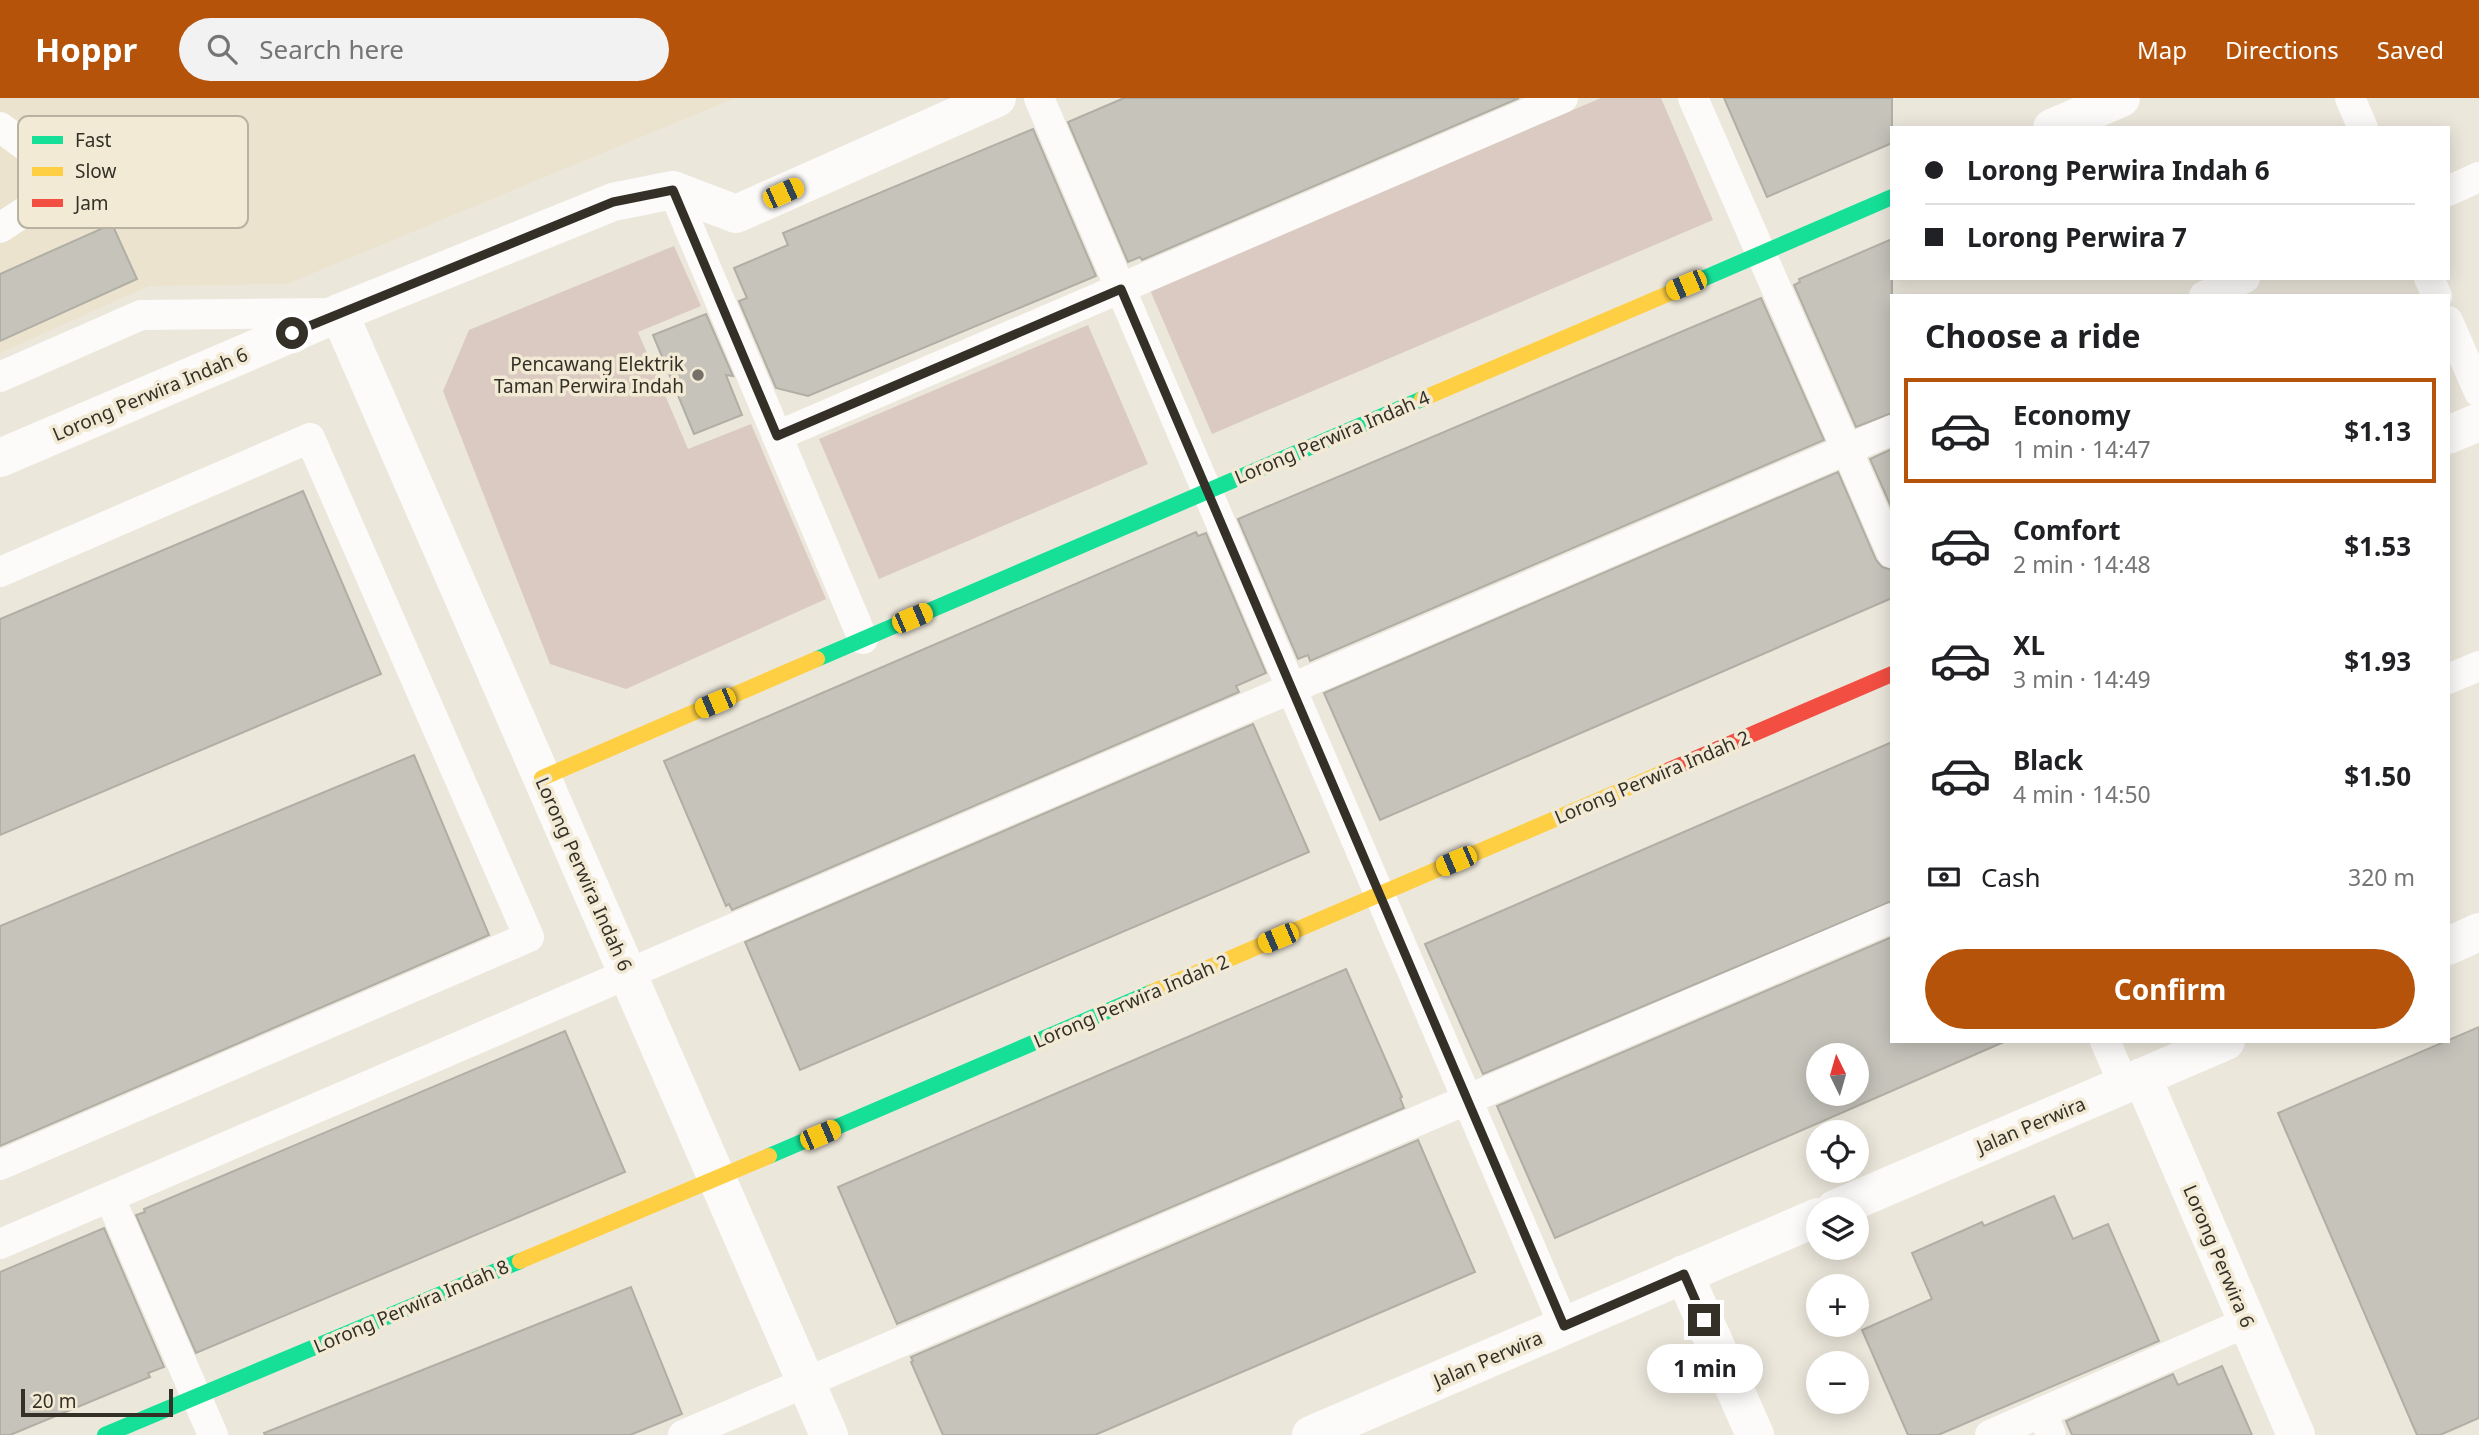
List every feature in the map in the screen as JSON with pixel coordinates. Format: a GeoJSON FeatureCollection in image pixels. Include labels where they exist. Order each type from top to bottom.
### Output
{"type":"FeatureCollection","features":[{"type":"Feature","properties":{"kind":"street"},"geometry":{"type":"LineString","coordinates":[[673,190],[736,214],[997,98]]}},
{"type":"Feature","properties":{"kind":"street"},"geometry":{"type":"LineString","coordinates":[[2057,126],[2121,98]]}},
{"type":"Feature","properties":{"kind":"street","name":"Lorong Perwira Indah 6"},"geometry":{"type":"LineString","coordinates":[[0,458],[339,313],[613,202],[673,190]]}},
{"type":"Feature","properties":{"kind":"street","name":"Lorong Perwira Indah 4"},"geometry":{"type":"LineString","coordinates":[[542,778],[1890,198]]}},
{"type":"Feature","properties":{"kind":"street","name":"Lorong Perwira Indah 6"},"geometry":{"type":"LineString","coordinates":[[339,313],[829,1435]]}},
{"type":"Feature","properties":{"kind":"street"},"geometry":{"type":"LineString","coordinates":[[2450,434],[2479,422]]}},
{"type":"Feature","properties":{"kind":"street","name":"Lorong Perwira Indah 2"},"geometry":{"type":"LineString","coordinates":[[718,1178],[1890,675]]}},
{"type":"Feature","properties":{"kind":"street"},"geometry":{"type":"LineString","coordinates":[[2450,945],[2479,932]]}},
{"type":"Feature","properties":{"kind":"street","name":"Jalan Perwira"},"geometry":{"type":"LineString","coordinates":[[1863,1197],[2221,1043]]}},
{"type":"Feature","properties":{"kind":"street","name":"Lorong Perwira 6"},"geometry":{"type":"LineString","coordinates":[[2133,1081],[2247,1322],[2296,1435]]}},
{"type":"Feature","properties":{"kind":"street","name":"Lorong Perwira Indah 8"},"geometry":{"type":"LineString","coordinates":[[105,1435],[718,1178]]}},
{"type":"Feature","properties":{"kind":"street","name":"Jalan Perwira"},"geometry":{"type":"LineString","coordinates":[[1311,1435],[1806,1222]]}},
{"type":"Feature","properties":{"kind":"street"},"geometry":{"type":"LineString","coordinates":[[1684,1274],[1755,1435]]}},
{"type":"Feature","properties":{"kind":"lane"},"geometry":{"type":"LineString","coordinates":[[1039,98],[1564,1326]]}},
{"type":"Feature","properties":{"kind":"lane"},"geometry":{"type":"LineString","coordinates":[[777,436],[1563,98]]}},
{"type":"Feature","properties":{"kind":"lane"},"geometry":{"type":"LineString","coordinates":[[1693,98],[1890,548]]}},
{"type":"Feature","properties":{"kind":"lane"},"geometry":{"type":"LineString","coordinates":[[2350,98],[2362,126]]}},
{"type":"Feature","properties":{"kind":"lane"},"geometry":{"type":"LineString","coordinates":[[0,127],[18,140]]}},
{"type":"Feature","properties":{"kind":"lane"},"geometry":{"type":"LineString","coordinates":[[2450,190],[2479,177]]}},
{"type":"Feature","properties":{"kind":"lane"},"geometry":{"type":"LineString","coordinates":[[673,190],[863,639]]}},
{"type":"Feature","properties":{"kind":"lane"},"geometry":{"type":"LineString","coordinates":[[0,228],[18,216]]}},
{"type":"Feature","properties":{"kind":"lane"},"geometry":{"type":"LineString","coordinates":[[2209,294],[2240,280]]}},
{"type":"Feature","properties":{"kind":"lane"},"geometry":{"type":"LineString","coordinates":[[0,377],[141,315],[339,313]]}},
{"type":"Feature","properties":{"kind":"lane"},"geometry":{"type":"LineString","coordinates":[[2450,326],[2479,392]]}},
{"type":"Feature","properties":{"kind":"lane"},"geometry":{"type":"LineString","coordinates":[[0,1244],[1890,431]]}},
{"type":"Feature","properties":{"kind":"lane"},"geometry":{"type":"LineString","coordinates":[[0,572],[310,438],[528,937],[0,1165]]}},
{"type":"Feature","properties":{"kind":"lane"},"geometry":{"type":"LineString","coordinates":[[2450,678],[2479,666]]}},
{"type":"Feature","properties":{"kind":"lane"},"geometry":{"type":"LineString","coordinates":[[683,1435],[1890,919]]}},
{"type":"Feature","properties":{"kind":"lane"},"geometry":{"type":"LineString","coordinates":[[2106,1043],[2133,1081]]}},
{"type":"Feature","properties":{"kind":"lane"},"geometry":{"type":"LineString","coordinates":[[110,1198],[213,1435]]}},
{"type":"Feature","properties":{"kind":"lane"},"geometry":{"type":"LineString","coordinates":[[1990,1435],[2046,1424],[2247,1322]]}},
{"type":"Feature","properties":{"kind":"shaded area"},"geometry":{"type":"Polygon","coordinates":[[[0,98],[735,98],[287,284],[149,286],[0,353],[0,98]]]}},
{"type":"Feature","properties":{"kind":"shaded area"},"geometry":{"type":"Polygon","coordinates":[[[1601,98],[1661,98],[1713,220],[1212,434],[1150,290],[1601,98]]]}},
{"type":"Feature","properties":{"kind":"shaded area"},"geometry":{"type":"Polygon","coordinates":[[[674,246],[701,306],[638,332],[688,449],[751,424],[826,599],[626,689],[550,664],[443,391],[469,330],[674,246]]]}},
{"type":"Feature","properties":{"kind":"shaded area"},"geometry":{"type":"Polygon","coordinates":[[[1088,325],[1148,464],[879,579],[819,439],[1088,325]]]}},
{"type":"Feature","properties":{"kind":"building"},"geometry":{"type":"Polygon","coordinates":[[[1124,98],[1519,98],[1142,260],[1140,257],[1128,262],[1068,122],[1124,98]]]}},
{"type":"Feature","properties":{"kind":"building"},"geometry":{"type":"Polygon","coordinates":[[[1724,98],[1892,98],[1890,144],[1767,197],[1724,98]]]}},
{"type":"Feature","properties":{"kind":"building"},"geometry":{"type":"Polygon","coordinates":[[[1033,129],[1096,276],[808,396],[776,388],[739,301],[747,298],[734,268],[788,245],[783,233],[1033,129]]]}},
{"type":"Feature","properties":{"kind":"building"},"geometry":{"type":"Polygon","coordinates":[[[103,228],[114,228],[137,279],[0,341],[0,274],[103,228]]]}},
{"type":"Feature","properties":{"kind":"building"},"geometry":{"type":"Polygon","coordinates":[[[1890,240],[1890,414],[1856,427],[1794,285],[1800,282],[1799,279],[1890,240]]]}},
{"type":"Feature","properties":{"kind":"building"},"geometry":{"type":"Polygon","coordinates":[[[1761,298],[1824,440],[1310,661],[1308,655],[1298,659],[1238,519],[1761,298]]]}},
{"type":"Feature","properties":{"kind":"building","name":"Pencawang Elektrik Taman Perwira Indah"},"geometry":{"type":"Polygon","coordinates":[[[706,314],[733,376],[726,375],[742,415],[694,434],[653,335],[706,314]]]}},
{"type":"Feature","properties":{"kind":"building"},"geometry":{"type":"Polygon","coordinates":[[[1890,450],[1890,504],[1870,459],[1890,450]]]}},
{"type":"Feature","properties":{"kind":"building"},"geometry":{"type":"Polygon","coordinates":[[[1838,472],[1876,560],[1882,567],[1890,569],[1890,599],[1380,820],[1324,693],[1838,472]]]}},
{"type":"Feature","properties":{"kind":"building"},"geometry":{"type":"Polygon","coordinates":[[[303,491],[381,674],[0,835],[0,619],[303,491]]]}},
{"type":"Feature","properties":{"kind":"building"},"geometry":{"type":"Polygon","coordinates":[[[1196,532],[1198,536],[1206,533],[1266,673],[1236,686],[1239,692],[732,910],[729,904],[726,906],[664,761],[1196,532]]]}},
{"type":"Feature","properties":{"kind":"building"},"geometry":{"type":"Polygon","coordinates":[[[1253,724],[1309,852],[800,1070],[745,942],[1253,724]]]}},
{"type":"Feature","properties":{"kind":"building"},"geometry":{"type":"Polygon","coordinates":[[[1890,743],[1890,902],[1483,1074],[1425,944],[1890,743]]]}},
{"type":"Feature","properties":{"kind":"building"},"geometry":{"type":"Polygon","coordinates":[[[414,755],[489,935],[0,1146],[0,926],[414,755]]]}},
{"type":"Feature","properties":{"kind":"building"},"geometry":{"type":"Polygon","coordinates":[[[1890,938],[1890,1043],[2001,1043],[1869,1101],[1869,1043],[1806,1043],[1806,1106],[1857,1106],[1825,1120],[1806,1120],[1806,1128],[1555,1238],[1497,1106],[1890,938]]]}},
{"type":"Feature","properties":{"kind":"building"},"geometry":{"type":"Polygon","coordinates":[[[1346,969],[1402,1097],[1400,1098],[1404,1108],[897,1324],[838,1187],[1346,969]]]}},
{"type":"Feature","properties":{"kind":"building"},"geometry":{"type":"Polygon","coordinates":[[[2479,1027],[2479,1418],[2440,1435],[2417,1435],[2278,1113],[2442,1043],[2450,1043],[2450,1039],[2479,1027]]]}},
{"type":"Feature","properties":{"kind":"building"},"geometry":{"type":"Polygon","coordinates":[[[565,1031],[625,1172],[196,1353],[136,1215],[145,1212],[144,1209],[565,1031]]]}},
{"type":"Feature","properties":{"kind":"building"},"geometry":{"type":"Polygon","coordinates":[[[1418,1140],[1475,1272],[1095,1435],[943,1435],[911,1357],[1418,1140]]]}},
{"type":"Feature","properties":{"kind":"building"},"geometry":{"type":"Polygon","coordinates":[[[2054,1196],[2073,1239],[2108,1224],[2159,1341],[1938,1435],[1908,1435],[1865,1337],[1869,1337],[1869,1327],[1932,1299],[1912,1253],[1982,1222],[1984,1226],[2054,1196]]]}},
{"type":"Feature","properties":{"kind":"building"},"geometry":{"type":"Polygon","coordinates":[[[104,1228],[164,1367],[148,1373],[150,1377],[10,1435],[0,1435],[0,1272],[104,1228]]]}},
{"type":"Feature","properties":{"kind":"building"},"geometry":{"type":"Polygon","coordinates":[[[631,1287],[682,1414],[630,1435],[264,1433],[631,1287]]]}},
{"type":"Feature","properties":{"kind":"building"},"geometry":{"type":"Polygon","coordinates":[[[2222,1366],[2252,1435],[2072,1435],[2066,1421],[2173,1374],[2178,1385],[2222,1366]]]}},
{"type":"Feature","properties":{"kind":"traffic: fast"},"geometry":{"type":"LineString","coordinates":[[1670,293],[1890,198]]}},
{"type":"Feature","properties":{"kind":"traffic: fast"},"geometry":{"type":"LineString","coordinates":[[817,659],[1422,399]]}},
{"type":"Feature","properties":{"kind":"traffic: fast"},"geometry":{"type":"LineString","coordinates":[[769,1156],[1152,992]]}},
{"type":"Feature","properties":{"kind":"traffic: fast"},"geometry":{"type":"LineString","coordinates":[[105,1435],[520,1261]]}},
{"type":"Feature","properties":{"kind":"traffic: slow"},"geometry":{"type":"LineString","coordinates":[[1422,399],[1670,293]]}},
{"type":"Feature","properties":{"kind":"traffic: slow"},"geometry":{"type":"LineString","coordinates":[[542,778],[817,659]]}},
{"type":"Feature","properties":{"kind":"traffic: slow"},"geometry":{"type":"LineString","coordinates":[[1152,992],[1669,770]]}},
{"type":"Feature","properties":{"kind":"traffic: slow"},"geometry":{"type":"LineString","coordinates":[[520,1261],[769,1156]]}},
{"type":"Feature","properties":{"kind":"traffic: jam"},"geometry":{"type":"LineString","coordinates":[[1669,770],[1890,675]]}},
{"type":"Feature","properties":{"kind":"place","name":"Pencawang Elektrik Taman Perwira Indah"},"geometry":{"type":"Point","coordinates":[698,375]}},
{"type":"Feature","properties":{"kind":"route"},"geometry":{"type":"LineString","coordinates":[[292,333],[613,202],[673,190],[777,436],[1121,289],[1564,1326],[1684,1274],[1704,1320]]}}]}
